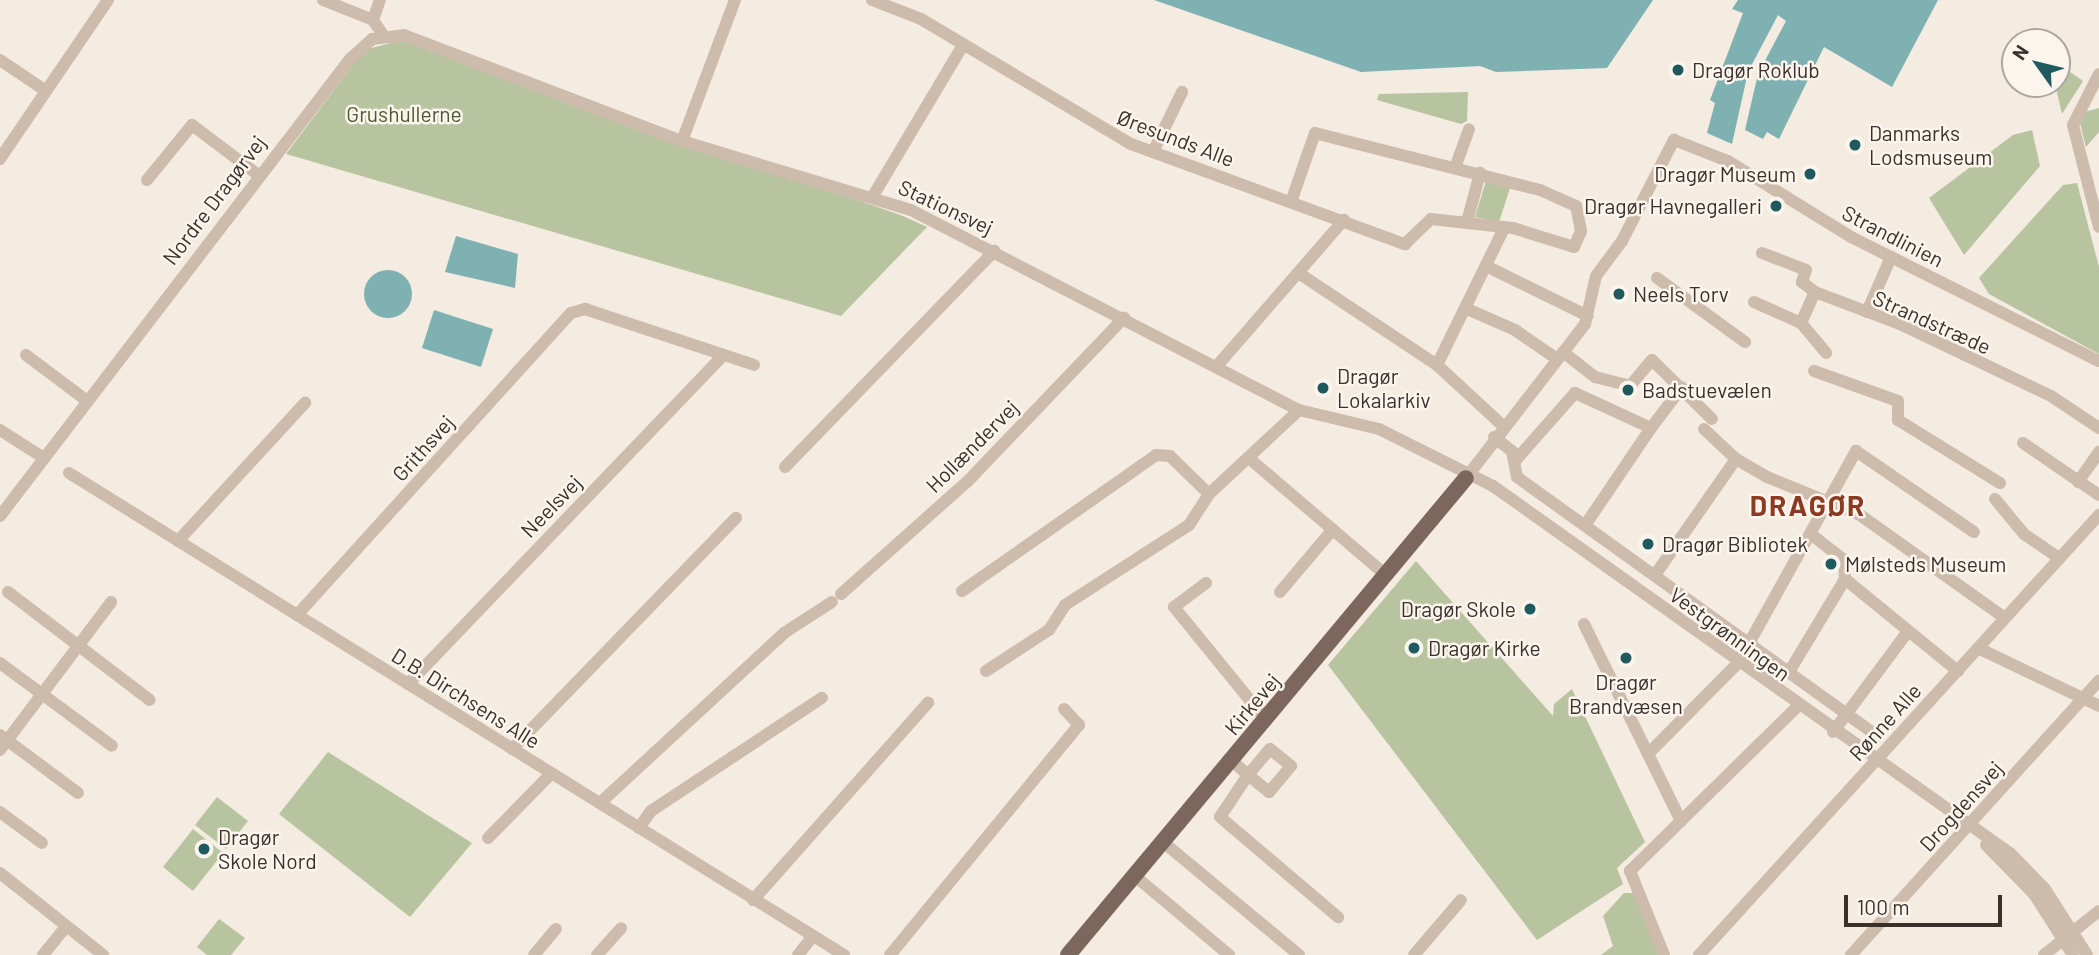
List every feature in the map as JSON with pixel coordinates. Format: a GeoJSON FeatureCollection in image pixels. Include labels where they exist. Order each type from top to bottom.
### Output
{"type":"FeatureCollection","features":[{"type":"Feature","properties":{"kind":"main road","name":"Kirkevej"},"geometry":{"type":"LineString","coordinates":[[1068,955],[1387,576],[1466,478]]}},
{"type":"Feature","properties":{"kind":"street"},"geometry":{"type":"LineString","coordinates":[[0,159],[108,0]]}},
{"type":"Feature","properties":{"kind":"street"},"geometry":{"type":"LineString","coordinates":[[323,0],[373,20],[383,35]]}},
{"type":"Feature","properties":{"kind":"street"},"geometry":{"type":"LineString","coordinates":[[373,20],[380,0]]}},
{"type":"Feature","properties":{"kind":"street"},"geometry":{"type":"LineString","coordinates":[[682,141],[735,0]]}},
{"type":"Feature","properties":{"kind":"street","name":"Øresunds Alle"},"geometry":{"type":"LineString","coordinates":[[872,0],[963,45],[1095,126],[1153,152],[1405,244],[1431,219],[1467,222]]}},
{"type":"Feature","properties":{"kind":"street","name":"Stationsvej"},"geometry":{"type":"LineString","coordinates":[[383,35],[412,37],[682,141],[873,197],[994,251],[1299,410],[1379,429],[1466,478]]}},
{"type":"Feature","properties":{"kind":"street","name":"Nordre Dragørvej"},"geometry":{"type":"LineString","coordinates":[[0,516],[257,174],[356,52],[383,35]]}},
{"type":"Feature","properties":{"kind":"street"},"geometry":{"type":"LineString","coordinates":[[873,197],[963,45]]}},
{"type":"Feature","properties":{"kind":"street"},"geometry":{"type":"LineString","coordinates":[[0,60],[46,91]]}},
{"type":"Feature","properties":{"kind":"street"},"geometry":{"type":"LineString","coordinates":[[2099,74],[2073,125],[2099,227]]}},
{"type":"Feature","properties":{"kind":"street"},"geometry":{"type":"LineString","coordinates":[[1153,152],[1182,92]]}},
{"type":"Feature","properties":{"kind":"street"},"geometry":{"type":"LineString","coordinates":[[147,180],[192,125],[257,174]]}},
{"type":"Feature","properties":{"kind":"street"},"geometry":{"type":"LineString","coordinates":[[1455,166],[1469,129]]}},
{"type":"Feature","properties":{"kind":"street"},"geometry":{"type":"LineString","coordinates":[[1291,201],[1315,133],[1455,166],[1541,190],[1579,211],[1579,240],[1574,247],[1504,228],[1467,222],[1480,173]]}},
{"type":"Feature","properties":{"kind":"street","name":"Strandlinien"},"geometry":{"type":"LineString","coordinates":[[1588,316],[1595,276],[1610,257],[1674,140],[1728,161],[1891,257],[2099,361]]}},
{"type":"Feature","properties":{"kind":"street"},"geometry":{"type":"LineString","coordinates":[[1216,367],[1300,274],[1343,220]]}},
{"type":"Feature","properties":{"kind":"street"},"geometry":{"type":"LineString","coordinates":[[1437,365],[1468,309],[1504,228]]}},
{"type":"Feature","properties":{"kind":"street"},"geometry":{"type":"LineString","coordinates":[[785,467],[994,251]]}},
{"type":"Feature","properties":{"kind":"street"},"geometry":{"type":"LineString","coordinates":[[1762,253],[1806,270],[1802,282],[1815,292],[1801,323]]}},
{"type":"Feature","properties":{"kind":"street"},"geometry":{"type":"LineString","coordinates":[[1867,312],[1891,257]]}},
{"type":"Feature","properties":{"kind":"street"},"geometry":{"type":"LineString","coordinates":[[1466,478],[1502,425],[1560,355],[1588,316],[1488,267]]}},
{"type":"Feature","properties":{"kind":"street"},"geometry":{"type":"LineString","coordinates":[[1300,274],[1437,365],[1502,425]]}},
{"type":"Feature","properties":{"kind":"street"},"geometry":{"type":"LineString","coordinates":[[1657,278],[1745,342]]}},
{"type":"Feature","properties":{"kind":"street","name":"Strandstræde"},"geometry":{"type":"LineString","coordinates":[[1815,292],[1867,312],[2051,396],[2099,428]]}},
{"type":"Feature","properties":{"kind":"street"},"geometry":{"type":"LineString","coordinates":[[1754,302],[1801,323],[1826,353]]}},
{"type":"Feature","properties":{"kind":"street"},"geometry":{"type":"LineString","coordinates":[[1468,309],[1515,330],[1595,377],[1630,386],[1652,360],[1682,387],[1736,459],[1768,477],[1829,502],[1901,541],[2005,618]]}},
{"type":"Feature","properties":{"kind":"street","name":"Grithsvej"},"geometry":{"type":"LineString","coordinates":[[297,615],[578,310],[723,355]]}},
{"type":"Feature","properties":{"kind":"street","name":"Hollændervej"},"geometry":{"type":"LineString","coordinates":[[600,803],[784,633],[837,598],[968,481],[1124,318]]}},
{"type":"Feature","properties":{"kind":"street"},"geometry":{"type":"LineString","coordinates":[[26,355],[86,400]]}},
{"type":"Feature","properties":{"kind":"street"},"geometry":{"type":"LineString","coordinates":[[723,355],[754,365]]}},
{"type":"Feature","properties":{"kind":"street","name":"Neelsvej"},"geometry":{"type":"LineString","coordinates":[[408,684],[723,355]]}},
{"type":"Feature","properties":{"kind":"street"},"geometry":{"type":"LineString","coordinates":[[1814,371],[1898,401],[1898,420],[2000,483]]}},
{"type":"Feature","properties":{"kind":"street"},"geometry":{"type":"LineString","coordinates":[[1586,524],[1682,387]]}},
{"type":"Feature","properties":{"kind":"street"},"geometry":{"type":"LineString","coordinates":[[1515,461],[1571,395],[1604,404],[1651,428]]}},
{"type":"Feature","properties":{"kind":"street"},"geometry":{"type":"LineString","coordinates":[[177,541],[305,403]]}},
{"type":"Feature","properties":{"kind":"street"},"geometry":{"type":"LineString","coordinates":[[986,671],[1049,629],[1065,605],[1189,525],[1209,494],[1250,459],[1299,410]]}},
{"type":"Feature","properties":{"kind":"street"},"geometry":{"type":"LineString","coordinates":[[0,430],[44,458]]}},
{"type":"Feature","properties":{"kind":"street","name":"Vestgrønningen"},"geometry":{"type":"LineString","coordinates":[[1494,437],[1515,461],[1517,477],[1878,736]]}},
{"type":"Feature","properties":{"kind":"street"},"geometry":{"type":"LineString","coordinates":[[2023,443],[2099,495]]}},
{"type":"Feature","properties":{"kind":"street"},"geometry":{"type":"LineString","coordinates":[[1648,754],[1738,663],[1812,536],[1856,451],[1974,532]]}},
{"type":"Feature","properties":{"kind":"street"},"geometry":{"type":"LineString","coordinates":[[2078,482],[2099,452]]}},
{"type":"Feature","properties":{"kind":"street"},"geometry":{"type":"LineString","coordinates":[[962,591],[1156,455],[1170,456],[1209,494]]}},
{"type":"Feature","properties":{"kind":"street"},"geometry":{"type":"LineString","coordinates":[[1250,459],[1387,576]]}},
{"type":"Feature","properties":{"kind":"street"},"geometry":{"type":"LineString","coordinates":[[1655,575],[1736,459]]}},
{"type":"Feature","properties":{"kind":"street","name":"D.B. Dirchsens Alle"},"geometry":{"type":"LineString","coordinates":[[69,473],[844,955]]}},
{"type":"Feature","properties":{"kind":"street","name":"Vestgrønningen"},"geometry":{"type":"LineString","coordinates":[[1466,478],[1493,486],[1797,707],[1968,827],[2067,931]]}},
{"type":"Feature","properties":{"kind":"street"},"geometry":{"type":"LineString","coordinates":[[1995,499],[2024,534],[2059,558]]}},
{"type":"Feature","properties":{"kind":"street","name":"Rønne Alle"},"geometry":{"type":"LineString","coordinates":[[1699,955],[2099,515]]}},
{"type":"Feature","properties":{"kind":"street"},"geometry":{"type":"LineString","coordinates":[[512,750],[736,518]]}},
{"type":"Feature","properties":{"kind":"street"},"geometry":{"type":"LineString","coordinates":[[1280,592],[1333,529]]}},
{"type":"Feature","properties":{"kind":"street"},"geometry":{"type":"LineString","coordinates":[[1788,671],[1845,579],[1844,560],[1812,536]]}},
{"type":"Feature","properties":{"kind":"street"},"geometry":{"type":"LineString","coordinates":[[1845,579],[1906,634],[1958,671]]}},
{"type":"Feature","properties":{"kind":"street"},"geometry":{"type":"LineString","coordinates":[[1206,583],[1174,607],[1266,720]]}},
{"type":"Feature","properties":{"kind":"street"},"geometry":{"type":"LineString","coordinates":[[8,592],[150,700]]}},
{"type":"Feature","properties":{"kind":"street"},"geometry":{"type":"LineString","coordinates":[[78,793],[2,742],[111,602]]}},
{"type":"Feature","properties":{"kind":"street"},"geometry":{"type":"LineString","coordinates":[[1584,624],[1681,821]]}},
{"type":"Feature","properties":{"kind":"street"},"geometry":{"type":"LineString","coordinates":[[1833,732],[1906,634]]}},
{"type":"Feature","properties":{"kind":"street"},"geometry":{"type":"LineString","coordinates":[[1978,648],[2099,706]]}},
{"type":"Feature","properties":{"kind":"street"},"geometry":{"type":"LineString","coordinates":[[0,663],[112,746]]}},
{"type":"Feature","properties":{"kind":"street","name":"Drogdensvej"},"geometry":{"type":"LineString","coordinates":[[1851,955],[2099,681]]}},
{"type":"Feature","properties":{"kind":"street"},"geometry":{"type":"LineString","coordinates":[[639,828],[651,811],[822,698]]}},
{"type":"Feature","properties":{"kind":"street"},"geometry":{"type":"LineString","coordinates":[[753,900],[928,703]]}},
{"type":"Feature","properties":{"kind":"street"},"geometry":{"type":"LineString","coordinates":[[1664,955],[1630,871],[1797,707]]}},
{"type":"Feature","properties":{"kind":"street"},"geometry":{"type":"LineString","coordinates":[[890,955],[1079,725],[1064,709]]}},
{"type":"Feature","properties":{"kind":"street"},"geometry":{"type":"LineString","coordinates":[[1232,761],[1248,775],[1220,817],[1338,917]]}},
{"type":"Feature","properties":{"kind":"street"},"geometry":{"type":"LineString","coordinates":[[488,838],[551,774]]}},
{"type":"Feature","properties":{"kind":"street"},"geometry":{"type":"LineString","coordinates":[[0,812],[42,843]]}},
{"type":"Feature","properties":{"kind":"street"},"geometry":{"type":"LineString","coordinates":[[1163,842],[1299,955]]}},
{"type":"Feature","properties":{"kind":"street"},"geometry":{"type":"LineString","coordinates":[[0,873],[103,955]]}},
{"type":"Feature","properties":{"kind":"street"},"geometry":{"type":"LineString","coordinates":[[1135,876],[1229,955]]}},
{"type":"Feature","properties":{"kind":"street"},"geometry":{"type":"LineString","coordinates":[[1414,955],[1461,900]]}},
{"type":"Feature","properties":{"kind":"street"},"geometry":{"type":"LineString","coordinates":[[2044,955],[2067,931],[2099,911]]}},
{"type":"Feature","properties":{"kind":"street"},"geometry":{"type":"LineString","coordinates":[[43,955],[66,927]]}},
{"type":"Feature","properties":{"kind":"street"},"geometry":{"type":"LineString","coordinates":[[597,955],[621,928]]}},
{"type":"Feature","properties":{"kind":"street"},"geometry":{"type":"LineString","coordinates":[[534,955],[556,929]]}},
{"type":"Feature","properties":{"kind":"street"},"geometry":{"type":"LineString","coordinates":[[2067,931],[2073,955]]}},
{"type":"Feature","properties":{"kind":"street"},"geometry":{"type":"LineString","coordinates":[[2067,931],[2087,955]]}},
{"type":"Feature","properties":{"kind":"street"},"geometry":{"type":"LineString","coordinates":[[797,955],[813,936]]}},
{"type":"Feature","properties":{"kind":"green space","name":"Grushullerne"},"geometry":{"type":"Polygon","coordinates":[[[402,40],[903,216],[927,227],[841,316],[286,154],[364,50],[402,40]]]}},
{"type":"Feature","properties":{"kind":"green space"},"geometry":{"type":"Polygon","coordinates":[[[2071,73],[2083,81],[2062,114],[2058,98],[2071,98],[2071,73]]]}},
{"type":"Feature","properties":{"kind":"green space"},"geometry":{"type":"Polygon","coordinates":[[[1468,92],[1467,121],[1461,124],[1377,100],[1379,94],[1468,92]]]}},
{"type":"Feature","properties":{"kind":"green space"},"geometry":{"type":"Polygon","coordinates":[[[2099,108],[2099,132],[2086,147],[2080,123],[2084,112],[2099,108]]]}},
{"type":"Feature","properties":{"kind":"green space"},"geometry":{"type":"Polygon","coordinates":[[[2032,130],[2040,166],[1964,255],[1929,198],[2013,135],[2032,130]]]}},
{"type":"Feature","properties":{"kind":"green space"},"geometry":{"type":"Polygon","coordinates":[[[1486,181],[1510,188],[1499,222],[1475,217],[1486,181]]]}},
{"type":"Feature","properties":{"kind":"green space"},"geometry":{"type":"Polygon","coordinates":[[[2077,183],[2099,267],[2099,354],[1989,294],[1979,278],[2063,185],[2077,183]]]}},
{"type":"Feature","properties":{"kind":"green space","name":"Dragør Kirke"},"geometry":{"type":"Polygon","coordinates":[[[1416,561],[1553,716],[1554,704],[1572,689],[1645,842],[1617,868],[1623,884],[1537,940],[1328,665],[1416,561]]]}},
{"type":"Feature","properties":{"kind":"green space"},"geometry":{"type":"Polygon","coordinates":[[[328,752],[472,843],[410,917],[279,814],[328,752]]]}},
{"type":"Feature","properties":{"kind":"green space"},"geometry":{"type":"Polygon","coordinates":[[[217,797],[248,821],[226,849],[195,825],[217,797]]]}},
{"type":"Feature","properties":{"kind":"green space"},"geometry":{"type":"Polygon","coordinates":[[[193,829],[223,853],[193,891],[163,867],[193,829]]]}},
{"type":"Feature","properties":{"kind":"green space"},"geometry":{"type":"Polygon","coordinates":[[[1624,893],[1634,893],[1658,955],[1601,955],[1613,946],[1603,916],[1624,893]]]}},
{"type":"Feature","properties":{"kind":"green space"},"geometry":{"type":"Polygon","coordinates":[[[219,919],[245,938],[231,955],[207,955],[197,947],[219,919]]]}},
{"type":"Feature","properties":{"kind":"water"},"geometry":{"type":"Polygon","coordinates":[[[1154,0],[1653,0],[1607,68],[1496,72],[1480,66],[1361,72],[1154,0]]]}},
{"type":"Feature","properties":{"kind":"water"},"geometry":{"type":"Polygon","coordinates":[[[1738,0],[1938,0],[1892,87],[1824,47],[1779,139],[1767,132],[1763,139],[1745,130],[1758,74],[1786,21],[1778,15],[1748,72],[1732,144],[1707,133],[1715,103],[1710,100],[1743,13],[1732,9],[1738,0]]]}},
{"type":"Feature","properties":{"kind":"water"},"geometry":{"type":"Polygon","coordinates":[[[456,236],[518,254],[515,288],[445,272],[456,236]]]}},
{"type":"Feature","properties":{"kind":"water"},"geometry":{"type":"Polygon","coordinates":[[[388,270],[405,277],[412,294],[405,311],[388,318],[371,311],[364,294],[371,277],[388,270]]]}},
{"type":"Feature","properties":{"kind":"water"},"geometry":{"type":"Polygon","coordinates":[[[434,310],[493,329],[481,367],[422,348],[434,310]]]}},
{"type":"Feature","properties":{"kind":"place","name":"Dragør Roklub"},"geometry":{"type":"Point","coordinates":[1678,70]}},
{"type":"Feature","properties":{"kind":"place","name":"Danmarks Lodsmuseum"},"geometry":{"type":"Point","coordinates":[1855,145]}},
{"type":"Feature","properties":{"kind":"place","name":"Dragør Museum"},"geometry":{"type":"Point","coordinates":[1810,174]}},
{"type":"Feature","properties":{"kind":"place","name":"Dragør Havnegalleri"},"geometry":{"type":"Point","coordinates":[1776,206]}},
{"type":"Feature","properties":{"kind":"place","name":"Neels Torv"},"geometry":{"type":"Point","coordinates":[1619,294]}},
{"type":"Feature","properties":{"kind":"place","name":"Dragør Lokalarkiv"},"geometry":{"type":"Point","coordinates":[1323,388]}},
{"type":"Feature","properties":{"kind":"place","name":"Badstuevælen"},"geometry":{"type":"Point","coordinates":[1628,390]}},
{"type":"Feature","properties":{"kind":"place","name":"Dragør Bibliotek"},"geometry":{"type":"Point","coordinates":[1648,544]}},
{"type":"Feature","properties":{"kind":"place","name":"Mølsteds Museum"},"geometry":{"type":"Point","coordinates":[1831,564]}},
{"type":"Feature","properties":{"kind":"place","name":"Dragør Skole"},"geometry":{"type":"Point","coordinates":[1530,609]}},
{"type":"Feature","properties":{"kind":"place","name":"Dragør Kirke"},"geometry":{"type":"Point","coordinates":[1414,648]}},
{"type":"Feature","properties":{"kind":"place","name":"Dragør Brandvæsen"},"geometry":{"type":"Point","coordinates":[1626,658]}},
{"type":"Feature","properties":{"kind":"place","name":"Dragør Skole Nord"},"geometry":{"type":"Point","coordinates":[204,849]}},
{"type":"Feature","properties":{"kind":"district","name":"DRAGØR"},"geometry":{"type":"Point","coordinates":[1808,505]}}]}
